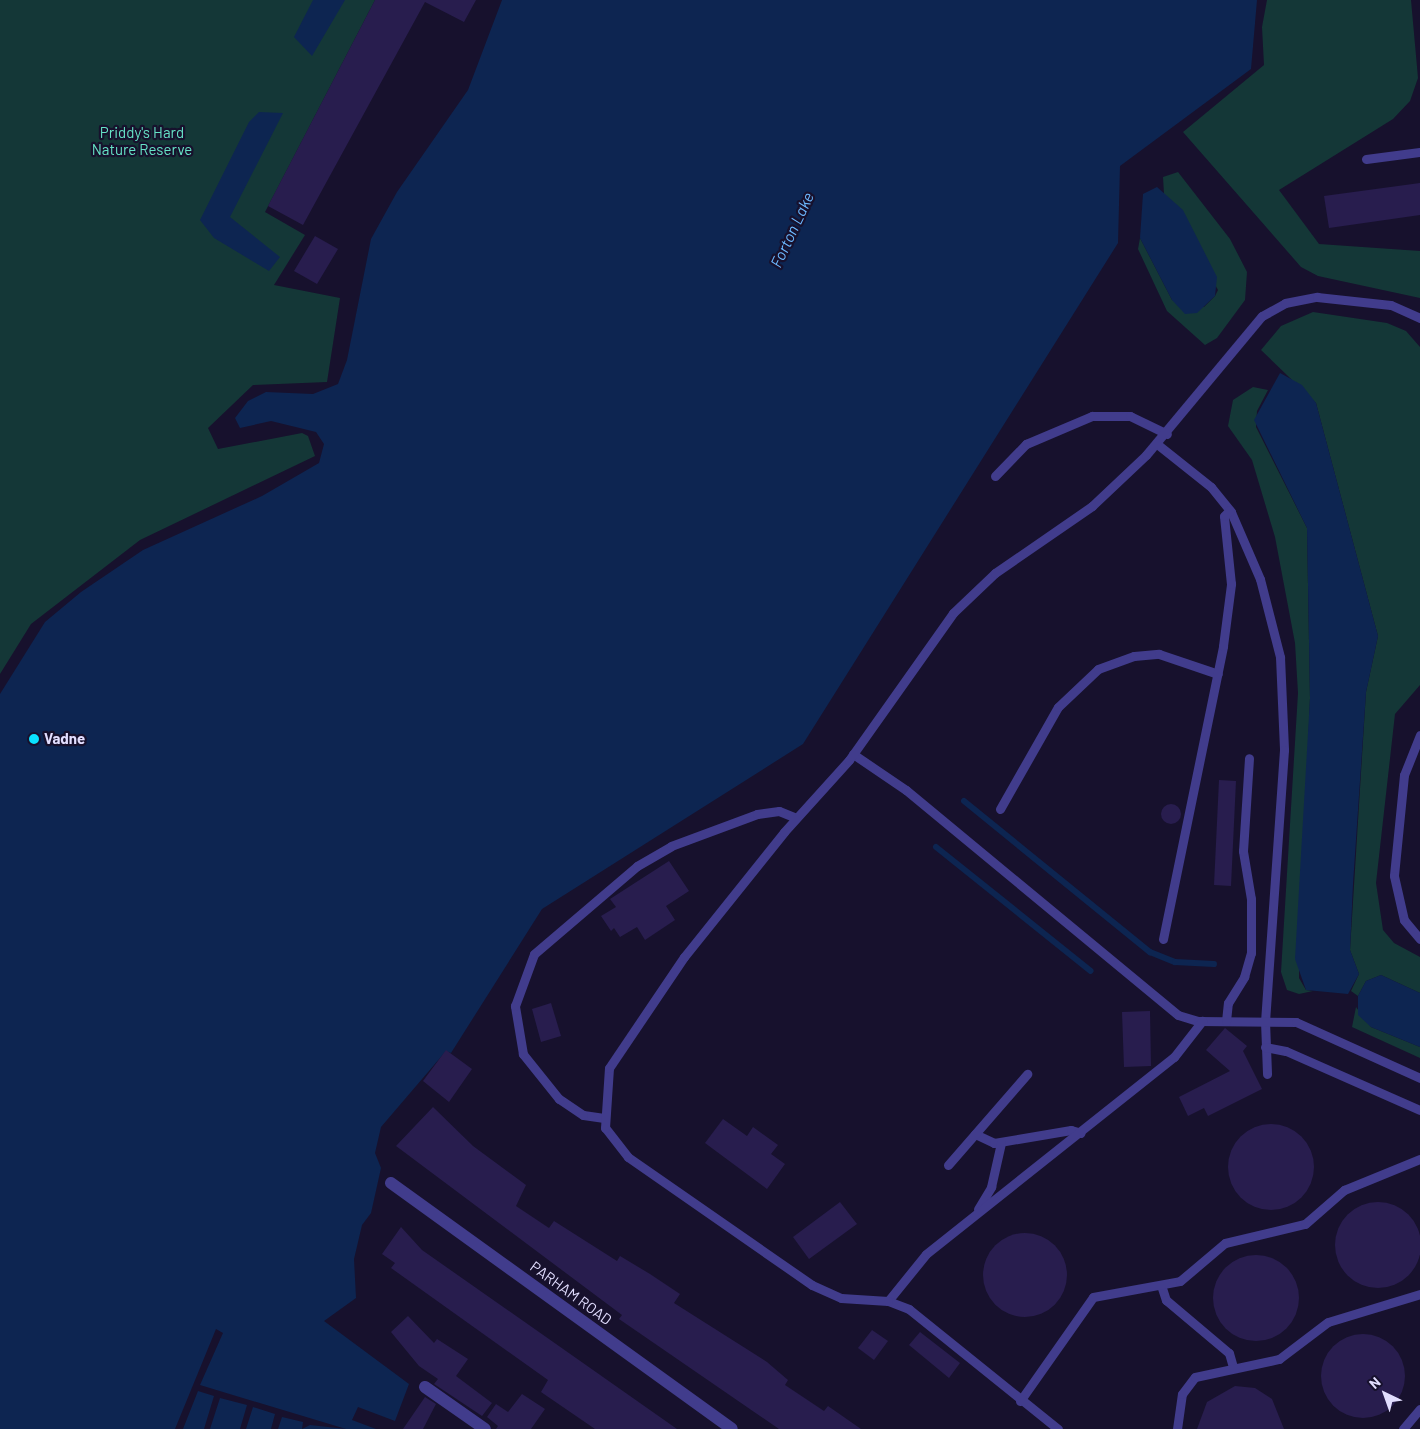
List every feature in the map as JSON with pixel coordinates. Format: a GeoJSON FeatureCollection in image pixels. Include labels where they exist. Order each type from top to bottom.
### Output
{"type":"FeatureCollection","features":[{"type":"Feature","properties":{"kind":"street","name":"PARHAM ROAD"},"geometry":{"type":"LineString","coordinates":[[391,1183],[732,1429]]}},
{"type":"Feature","properties":{"kind":"street"},"geometry":{"type":"LineString","coordinates":[[425,1387],[485,1429]]}},
{"type":"Feature","properties":{"kind":"lane"},"geometry":{"type":"LineString","coordinates":[[1366,159],[1420,152]]}},
{"type":"Feature","properties":{"kind":"lane"},"geometry":{"type":"LineString","coordinates":[[1058,1429],[916,1314],[888,1301],[841,1298],[800,1278],[628,1157],[609,1138],[604,1118],[608,1074],[616,1052],[684,957],[796,818],[853,754],[962,603],[994,573],[1092,506],[1157,444],[1167,434],[1249,329],[1279,305],[1302,298],[1333,298],[1397,306],[1420,318]]}},
{"type":"Feature","properties":{"kind":"lane"},"geometry":{"type":"LineString","coordinates":[[995,476],[1026,444],[1092,416],[1130,416],[1167,434]]}},
{"type":"Feature","properties":{"kind":"lane"},"geometry":{"type":"LineString","coordinates":[[1157,444],[1206,483],[1230,510],[1265,595],[1283,681],[1283,760],[1265,1021],[1267,1074]]}},
{"type":"Feature","properties":{"kind":"lane"},"geometry":{"type":"LineString","coordinates":[[1163,939],[1218,674],[1230,598],[1224,516],[1230,510]]}},
{"type":"Feature","properties":{"kind":"lane"},"geometry":{"type":"LineString","coordinates":[[1000,809],[1058,707],[1098,669],[1134,656],[1159,654],[1218,674]]}},
{"type":"Feature","properties":{"kind":"lane"},"geometry":{"type":"LineString","coordinates":[[1420,735],[1404,775],[1394,882],[1404,920],[1420,939]]}},
{"type":"Feature","properties":{"kind":"lane"},"geometry":{"type":"LineString","coordinates":[[853,754],[921,802],[1174,1013],[1202,1021],[1265,1021],[1302,1024],[1420,1078]]}},
{"type":"Feature","properties":{"kind":"lane"},"geometry":{"type":"LineString","coordinates":[[1226,1021],[1228,1003],[1244,977],[1251,953],[1252,907],[1243,851],[1249,758]]}},
{"type":"Feature","properties":{"kind":"lane"},"geometry":{"type":"LineString","coordinates":[[604,1118],[583,1115],[559,1099],[523,1054],[514,1006],[534,954],[661,851],[757,814],[779,811],[796,818]]}},
{"type":"Feature","properties":{"kind":"lane"},"geometry":{"type":"LineString","coordinates":[[888,1301],[914,1266],[970,1219],[1081,1133],[1174,1057],[1202,1021]]}},
{"type":"Feature","properties":{"kind":"lane"},"geometry":{"type":"LineString","coordinates":[[1265,1047],[1286,1051],[1420,1110]]}},
{"type":"Feature","properties":{"kind":"lane"},"geometry":{"type":"LineString","coordinates":[[948,1165],[1027,1074]]}},
{"type":"Feature","properties":{"kind":"lane"},"geometry":{"type":"LineString","coordinates":[[974,1134],[1001,1143],[1070,1130],[1081,1133]]}},
{"type":"Feature","properties":{"kind":"lane"},"geometry":{"type":"LineString","coordinates":[[970,1219],[991,1187],[1001,1143]]}},
{"type":"Feature","properties":{"kind":"lane"},"geometry":{"type":"LineString","coordinates":[[1020,1400],[1093,1298],[1161,1285],[1186,1277],[1225,1243],[1305,1224],[1344,1190],[1420,1159]]}},
{"type":"Feature","properties":{"kind":"lane"},"geometry":{"type":"LineString","coordinates":[[1161,1285],[1166,1300],[1229,1353],[1234,1367]]}},
{"type":"Feature","properties":{"kind":"lane"},"geometry":{"type":"LineString","coordinates":[[1177,1429],[1182,1394],[1191,1380],[1234,1367],[1279,1359],[1328,1322],[1420,1294]]}},
{"type":"Feature","properties":{"kind":"lane"},"geometry":{"type":"LineString","coordinates":[[1403,1429],[1420,1409]]}},
{"type":"Feature","properties":{"kind":"green space","name":"Priddy's Hard Nature Reserve"},"geometry":{"type":"Polygon","coordinates":[[[0,0],[375,0],[265,212],[305,235],[274,285],[340,298],[327,382],[253,385],[208,428],[218,449],[302,433],[308,436],[315,456],[140,540],[31,624],[0,674],[0,0]]]}},
{"type":"Feature","properties":{"kind":"green space"},"geometry":{"type":"Polygon","coordinates":[[[1267,0],[1411,0],[1418,78],[1410,101],[1393,119],[1279,190],[1319,244],[1420,251],[1420,298],[1318,276],[1301,267],[1183,132],[1264,65],[1262,27],[1267,0]]]}},
{"type":"Feature","properties":{"kind":"green space"},"geometry":{"type":"Polygon","coordinates":[[[1178,172],[1230,239],[1247,272],[1245,300],[1217,338],[1205,345],[1167,311],[1138,249],[1140,238],[1172,300],[1204,307],[1215,296],[1218,290],[1164,194],[1163,177],[1178,172]]]}},
{"type":"Feature","properties":{"kind":"green space"},"geometry":{"type":"Polygon","coordinates":[[[1313,312],[1387,323],[1406,331],[1420,347],[1420,685],[1395,714],[1376,883],[1383,930],[1394,943],[1420,957],[1420,993],[1381,975],[1366,981],[1358,996],[1351,991],[1359,974],[1350,950],[1366,692],[1378,636],[1316,403],[1261,350],[1281,326],[1313,312]]]}},
{"type":"Feature","properties":{"kind":"green space"},"geometry":{"type":"Polygon","coordinates":[[[1253,387],[1268,390],[1257,411],[1256,427],[1307,528],[1310,698],[1299,978],[1306,990],[1313,991],[1299,994],[1287,990],[1281,972],[1298,693],[1295,643],[1275,537],[1252,460],[1228,426],[1233,400],[1253,387]]]}},
{"type":"Feature","properties":{"kind":"green space"},"geometry":{"type":"Polygon","coordinates":[[[1356,1007],[1371,1027],[1420,1047],[1420,1058],[1352,1027],[1356,1007]]]}},
{"type":"Feature","properties":{"kind":"water"},"geometry":{"type":"Polygon","coordinates":[[[313,0],[345,0],[312,56],[294,37],[313,0]]]}},
{"type":"Feature","properties":{"kind":"water","name":"Forton Lake"},"geometry":{"type":"Polygon","coordinates":[[[502,0],[1257,0],[1251,69],[1120,166],[1118,243],[803,744],[542,909],[451,1053],[446,1051],[381,1127],[375,1153],[381,1168],[371,1213],[362,1225],[354,1259],[356,1298],[324,1321],[409,1384],[395,1421],[358,1407],[352,1420],[376,1429],[0,1429],[0,694],[45,622],[81,592],[143,550],[262,496],[319,463],[324,444],[316,432],[271,421],[240,428],[235,418],[248,401],[266,392],[313,394],[338,384],[347,360],[371,239],[397,192],[468,90],[502,0]]]}},
{"type":"Feature","properties":{"kind":"water"},"geometry":{"type":"Polygon","coordinates":[[[259,112],[283,113],[230,217],[280,257],[269,271],[214,238],[200,220],[249,122],[259,112]]]}},
{"type":"Feature","properties":{"kind":"water"},"geometry":{"type":"Polygon","coordinates":[[[1157,187],[1183,210],[1217,277],[1215,296],[1197,313],[1185,314],[1172,300],[1140,238],[1143,194],[1157,187]]]}},
{"type":"Feature","properties":{"kind":"water"},"geometry":{"type":"Polygon","coordinates":[[[1280,373],[1302,385],[1316,403],[1378,636],[1366,692],[1353,884],[1350,950],[1359,974],[1348,994],[1306,990],[1295,959],[1310,698],[1307,528],[1254,420],[1280,373]]]}},
{"type":"Feature","properties":{"kind":"water"},"geometry":{"type":"Polygon","coordinates":[[[1381,975],[1420,993],[1420,1047],[1371,1027],[1358,1015],[1358,996],[1366,981],[1381,975]]]}},
{"type":"Feature","properties":{"kind":"pier"},"geometry":{"type":"Polygon","coordinates":[[[216,1329],[223,1333],[200,1385],[346,1429],[310,1425],[302,1429],[303,1422],[282,1417],[278,1429],[271,1429],[275,1414],[253,1407],[246,1429],[240,1429],[247,1405],[220,1398],[210,1429],[204,1429],[214,1396],[198,1391],[183,1429],[175,1429],[216,1329]]]}},
{"type":"Feature","properties":{"kind":"building"},"geometry":{"type":"Polygon","coordinates":[[[375,0],[476,0],[464,22],[425,2],[303,225],[268,206],[375,0]]]}},
{"type":"Feature","properties":{"kind":"building"},"geometry":{"type":"Polygon","coordinates":[[[1420,183],[1420,215],[1329,228],[1324,196],[1420,183]]]}},
{"type":"Feature","properties":{"kind":"building"},"geometry":{"type":"Polygon","coordinates":[[[315,236],[338,249],[317,284],[294,271],[315,236]]]}},
{"type":"Feature","properties":{"kind":"building"},"geometry":{"type":"Polygon","coordinates":[[[1219,780],[1236,781],[1231,886],[1214,885],[1219,780]]]}},
{"type":"Feature","properties":{"kind":"building"},"geometry":{"type":"Polygon","coordinates":[[[1167,804],[1175,804],[1181,810],[1181,818],[1175,824],[1167,824],[1161,818],[1161,810],[1167,804]]]}},
{"type":"Feature","properties":{"kind":"building"},"geometry":{"type":"Polygon","coordinates":[[[669,861],[689,891],[666,906],[675,920],[645,940],[637,927],[620,937],[614,928],[611,931],[601,916],[616,907],[610,899],[669,861]]]}},
{"type":"Feature","properties":{"kind":"building"},"geometry":{"type":"Polygon","coordinates":[[[551,1003],[561,1036],[541,1042],[532,1009],[551,1003]]]}},
{"type":"Feature","properties":{"kind":"building"},"geometry":{"type":"Polygon","coordinates":[[[1150,1011],[1151,1066],[1124,1067],[1122,1012],[1150,1011]]]}},
{"type":"Feature","properties":{"kind":"building"},"geometry":{"type":"Polygon","coordinates":[[[1225,1028],[1247,1046],[1243,1051],[1262,1089],[1208,1116],[1204,1108],[1188,1116],[1179,1097],[1230,1071],[1206,1050],[1225,1028]]]}},
{"type":"Feature","properties":{"kind":"building"},"geometry":{"type":"Polygon","coordinates":[[[446,1050],[472,1069],[449,1102],[423,1081],[446,1050]]]}},
{"type":"Feature","properties":{"kind":"building"},"geometry":{"type":"Polygon","coordinates":[[[433,1107],[473,1146],[526,1185],[516,1206],[549,1228],[554,1221],[617,1261],[620,1256],[650,1274],[680,1294],[674,1303],[767,1362],[788,1380],[785,1385],[824,1411],[828,1406],[861,1429],[779,1429],[619,1319],[622,1315],[396,1146],[433,1107]]]}},
{"type":"Feature","properties":{"kind":"building"},"geometry":{"type":"Polygon","coordinates":[[[723,1119],[747,1136],[753,1127],[778,1145],[771,1154],[785,1164],[767,1189],[705,1143],[723,1119]]]}},
{"type":"Feature","properties":{"kind":"building"},"geometry":{"type":"Polygon","coordinates":[[[1271,1124],[1287,1127],[1295,1131],[1307,1143],[1311,1151],[1314,1167],[1311,1183],[1307,1191],[1295,1203],[1287,1207],[1271,1210],[1255,1207],[1247,1203],[1235,1191],[1231,1183],[1228,1167],[1231,1151],[1235,1143],[1247,1131],[1255,1127],[1271,1124]]]}},
{"type":"Feature","properties":{"kind":"building"},"geometry":{"type":"Polygon","coordinates":[[[840,1202],[857,1224],[809,1259],[793,1237],[840,1202]]]}},
{"type":"Feature","properties":{"kind":"building"},"geometry":{"type":"Polygon","coordinates":[[[1378,1202],[1394,1205],[1402,1209],[1414,1221],[1418,1229],[1421,1245],[1418,1261],[1414,1269],[1402,1281],[1394,1285],[1378,1288],[1362,1285],[1354,1281],[1342,1269],[1338,1261],[1335,1245],[1338,1229],[1342,1221],[1354,1209],[1362,1205],[1378,1202]]]}},
{"type":"Feature","properties":{"kind":"building"},"geometry":{"type":"Polygon","coordinates":[[[401,1227],[422,1250],[677,1429],[595,1429],[541,1392],[548,1380],[391,1268],[395,1263],[382,1254],[401,1227]]]}},
{"type":"Feature","properties":{"kind":"building"},"geometry":{"type":"Polygon","coordinates":[[[1025,1233],[1041,1236],[1055,1245],[1064,1259],[1067,1275],[1064,1291],[1055,1305],[1041,1314],[1025,1317],[1009,1314],[995,1305],[986,1291],[983,1275],[986,1259],[995,1245],[1009,1236],[1025,1233]]]}},
{"type":"Feature","properties":{"kind":"building"},"geometry":{"type":"Polygon","coordinates":[[[1256,1255],[1272,1259],[1286,1268],[1295,1282],[1299,1298],[1295,1314],[1286,1328],[1272,1337],[1256,1341],[1240,1337],[1226,1328],[1217,1314],[1213,1298],[1217,1282],[1226,1268],[1240,1259],[1256,1255]]]}},
{"type":"Feature","properties":{"kind":"building"},"geometry":{"type":"Polygon","coordinates":[[[408,1316],[434,1343],[437,1339],[468,1359],[456,1376],[492,1403],[482,1416],[434,1384],[438,1379],[419,1366],[391,1332],[408,1316]]]}},
{"type":"Feature","properties":{"kind":"building"},"geometry":{"type":"Polygon","coordinates":[[[872,1330],[888,1341],[874,1360],[858,1348],[872,1330]]]}},
{"type":"Feature","properties":{"kind":"building"},"geometry":{"type":"Polygon","coordinates":[[[920,1332],[960,1363],[949,1378],[909,1345],[920,1332]]]}},
{"type":"Feature","properties":{"kind":"building"},"geometry":{"type":"Polygon","coordinates":[[[1363,1334],[1379,1337],[1393,1346],[1402,1360],[1405,1376],[1402,1392],[1393,1406],[1379,1415],[1363,1418],[1347,1415],[1333,1406],[1324,1392],[1321,1376],[1324,1360],[1333,1346],[1347,1337],[1363,1334]]]}},
{"type":"Feature","properties":{"kind":"building"},"geometry":{"type":"Polygon","coordinates":[[[1235,1386],[1255,1388],[1272,1399],[1284,1429],[1197,1429],[1207,1402],[1235,1386]]]}},
{"type":"Feature","properties":{"kind":"building"},"geometry":{"type":"Polygon","coordinates":[[[522,1394],[545,1409],[531,1429],[496,1429],[498,1426],[487,1417],[496,1404],[508,1412],[522,1394]]]}},
{"type":"Feature","properties":{"kind":"building"},"geometry":{"type":"Polygon","coordinates":[[[425,1397],[436,1404],[423,1429],[403,1429],[425,1397]]]}},
{"type":"Feature","properties":{"kind":"waterway"},"geometry":{"type":"LineString","coordinates":[[964,801],[1150,952],[1175,962],[1214,964]]}},
{"type":"Feature","properties":{"kind":"waterway"},"geometry":{"type":"LineString","coordinates":[[936,847],[1091,971]]}},
{"type":"Feature","properties":{"kind":"place","name":"Vadne"},"geometry":{"type":"Point","coordinates":[34,739]}}]}
